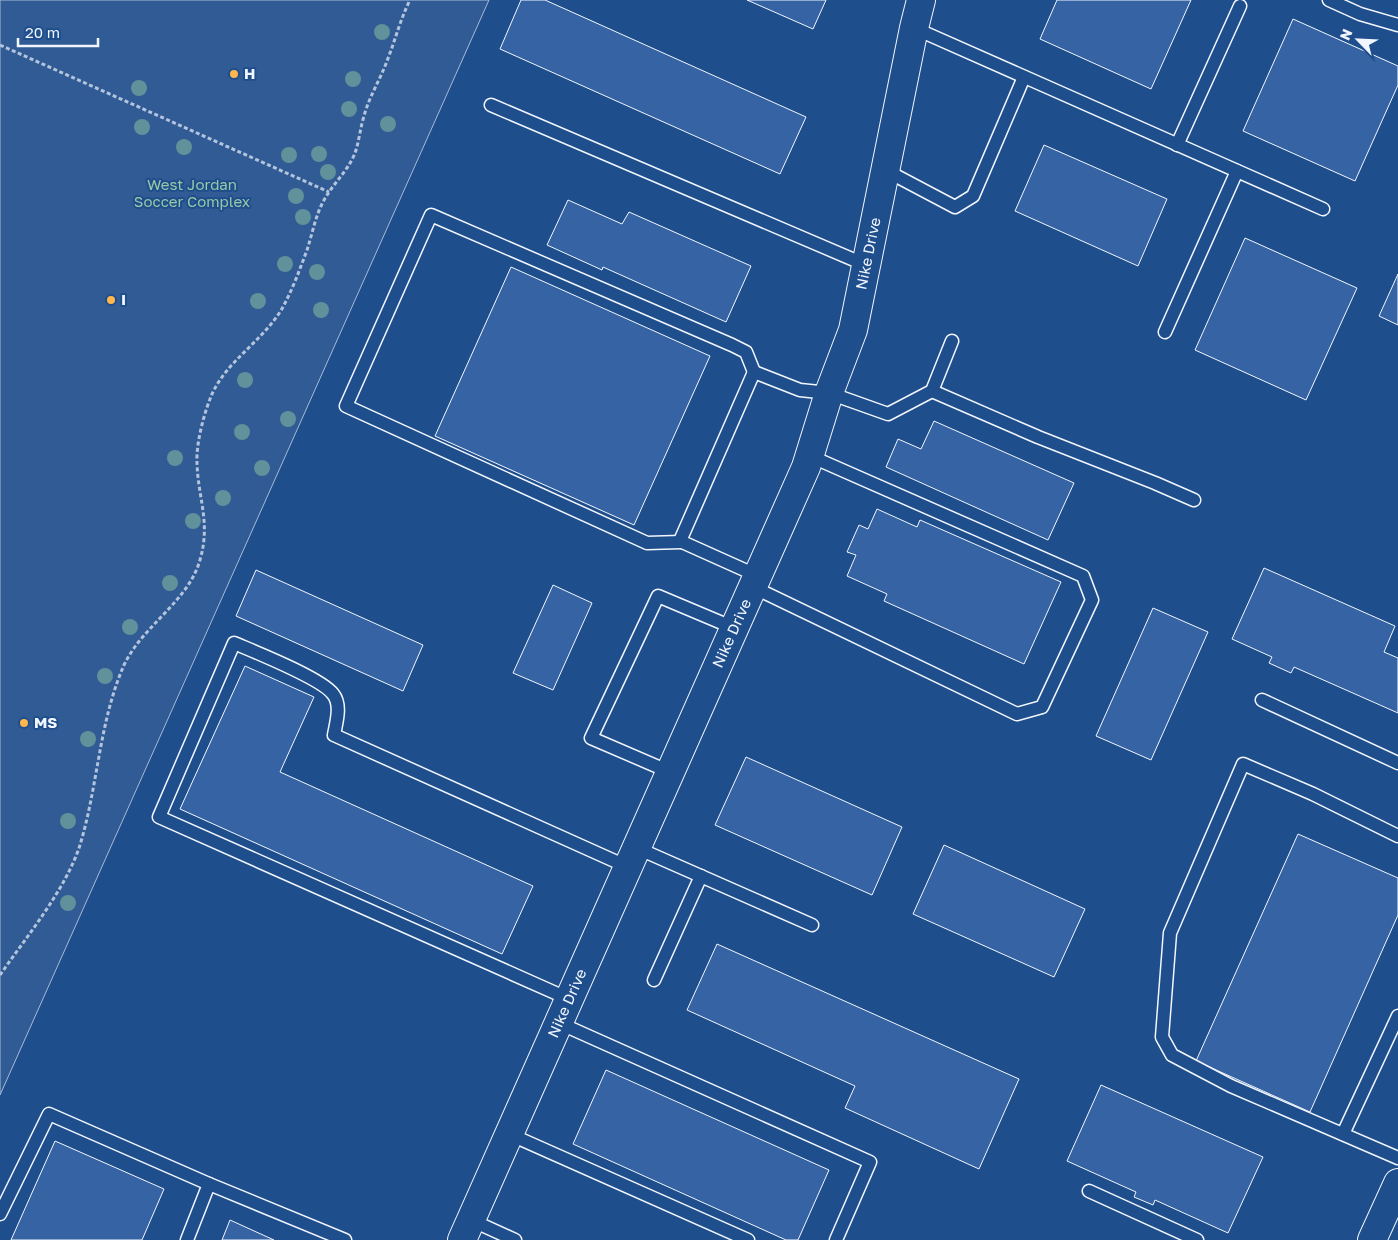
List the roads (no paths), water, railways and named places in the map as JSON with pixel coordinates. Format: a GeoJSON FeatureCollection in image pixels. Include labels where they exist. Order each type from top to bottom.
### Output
{"type":"FeatureCollection","features":[{"type":"Feature","properties":{"kind":"street","name":"Nike Drive"},"geometry":{"type":"LineString","coordinates":[[467,1230],[810,456],[829,393],[853,330],[921,0]]}},
{"type":"Feature","properties":{"kind":"street"},"geometry":{"type":"LineString","coordinates":[[1372,1240],[1398,1183]]}},
{"type":"Feature","properties":{"kind":"lane"},"geometry":{"type":"LineString","coordinates":[[1329,0],[1360,14],[1398,25]]}},
{"type":"Feature","properties":{"kind":"lane"},"geometry":{"type":"LineString","coordinates":[[1178,145],[1240,6]]}},
{"type":"Feature","properties":{"kind":"lane"},"geometry":{"type":"LineString","coordinates":[[914,28],[1323,209]]}},
{"type":"Feature","properties":{"kind":"lane"},"geometry":{"type":"LineString","coordinates":[[885,170],[955,206],[973,196],[1024,77]]}},
{"type":"Feature","properties":{"kind":"lane"},"geometry":{"type":"LineString","coordinates":[[491,105],[866,265]]}},
{"type":"Feature","properties":{"kind":"lane"},"geometry":{"type":"LineString","coordinates":[[1165,332],[1237,171]]}},
{"type":"Feature","properties":{"kind":"lane"},"geometry":{"type":"LineString","coordinates":[[681,542],[754,372],[746,352],[431,215],[346,406],[647,543],[681,542],[755,582],[1017,714],[1042,707],[1092,600],[1083,576],[810,456]]}},
{"type":"Feature","properties":{"kind":"lane"},"geometry":{"type":"LineString","coordinates":[[754,372],[800,390],[829,393],[888,414],[932,391],[952,341]]}},
{"type":"Feature","properties":{"kind":"lane"},"geometry":{"type":"LineString","coordinates":[[932,391],[1038,438],[1194,500]]}},
{"type":"Feature","properties":{"kind":"lane"},"geometry":{"type":"LineString","coordinates":[[670,772],[591,738],[658,596],[734,628]]}},
{"type":"Feature","properties":{"kind":"lane"},"geometry":{"type":"LineString","coordinates":[[570,999],[159,817],[234,643],[321,683],[334,695],[338,711],[334,735],[632,857],[701,876],[812,925]]}},
{"type":"Feature","properties":{"kind":"lane"},"geometry":{"type":"LineString","coordinates":[[1262,700],[1398,763]]}},
{"type":"Feature","properties":{"kind":"lane"},"geometry":{"type":"LineString","coordinates":[[1398,836],[1313,794],[1243,764],[1170,933],[1162,1037],[1172,1056],[1230,1086],[1398,1158]]}},
{"type":"Feature","properties":{"kind":"lane"},"geometry":{"type":"LineString","coordinates":[[654,980],[701,876]]}},
{"type":"Feature","properties":{"kind":"lane"},"geometry":{"type":"LineString","coordinates":[[1343,1134],[1398,1016]]}},
{"type":"Feature","properties":{"kind":"lane"},"geometry":{"type":"LineString","coordinates":[[558,1023],[870,1162],[836,1240]]}},
{"type":"Feature","properties":{"kind":"lane"},"geometry":{"type":"LineString","coordinates":[[0,1214],[50,1114],[209,1184],[344,1240]]}},
{"type":"Feature","properties":{"kind":"lane"},"geometry":{"type":"LineString","coordinates":[[510,1134],[748,1240]]}},
{"type":"Feature","properties":{"kind":"lane"},"geometry":{"type":"LineString","coordinates":[[186,1240],[209,1184]]}},
{"type":"Feature","properties":{"kind":"lane"},"geometry":{"type":"LineString","coordinates":[[1089,1191],[1197,1240]]}},
{"type":"Feature","properties":{"kind":"lane"},"geometry":{"type":"LineString","coordinates":[[467,1230],[515,1240]]}},
{"type":"Feature","properties":{"kind":"place","name":"H"},"geometry":{"type":"Point","coordinates":[234,74]}},
{"type":"Feature","properties":{"kind":"place","name":"I"},"geometry":{"type":"Point","coordinates":[111,300]}},
{"type":"Feature","properties":{"kind":"place","name":"MS"},"geometry":{"type":"Point","coordinates":[24,723]}},
{"type":"Feature","properties":{"kind":"park label","name":"West Jordan Soccer Complex"},"geometry":{"type":"Point","coordinates":[192,194]}}]}
